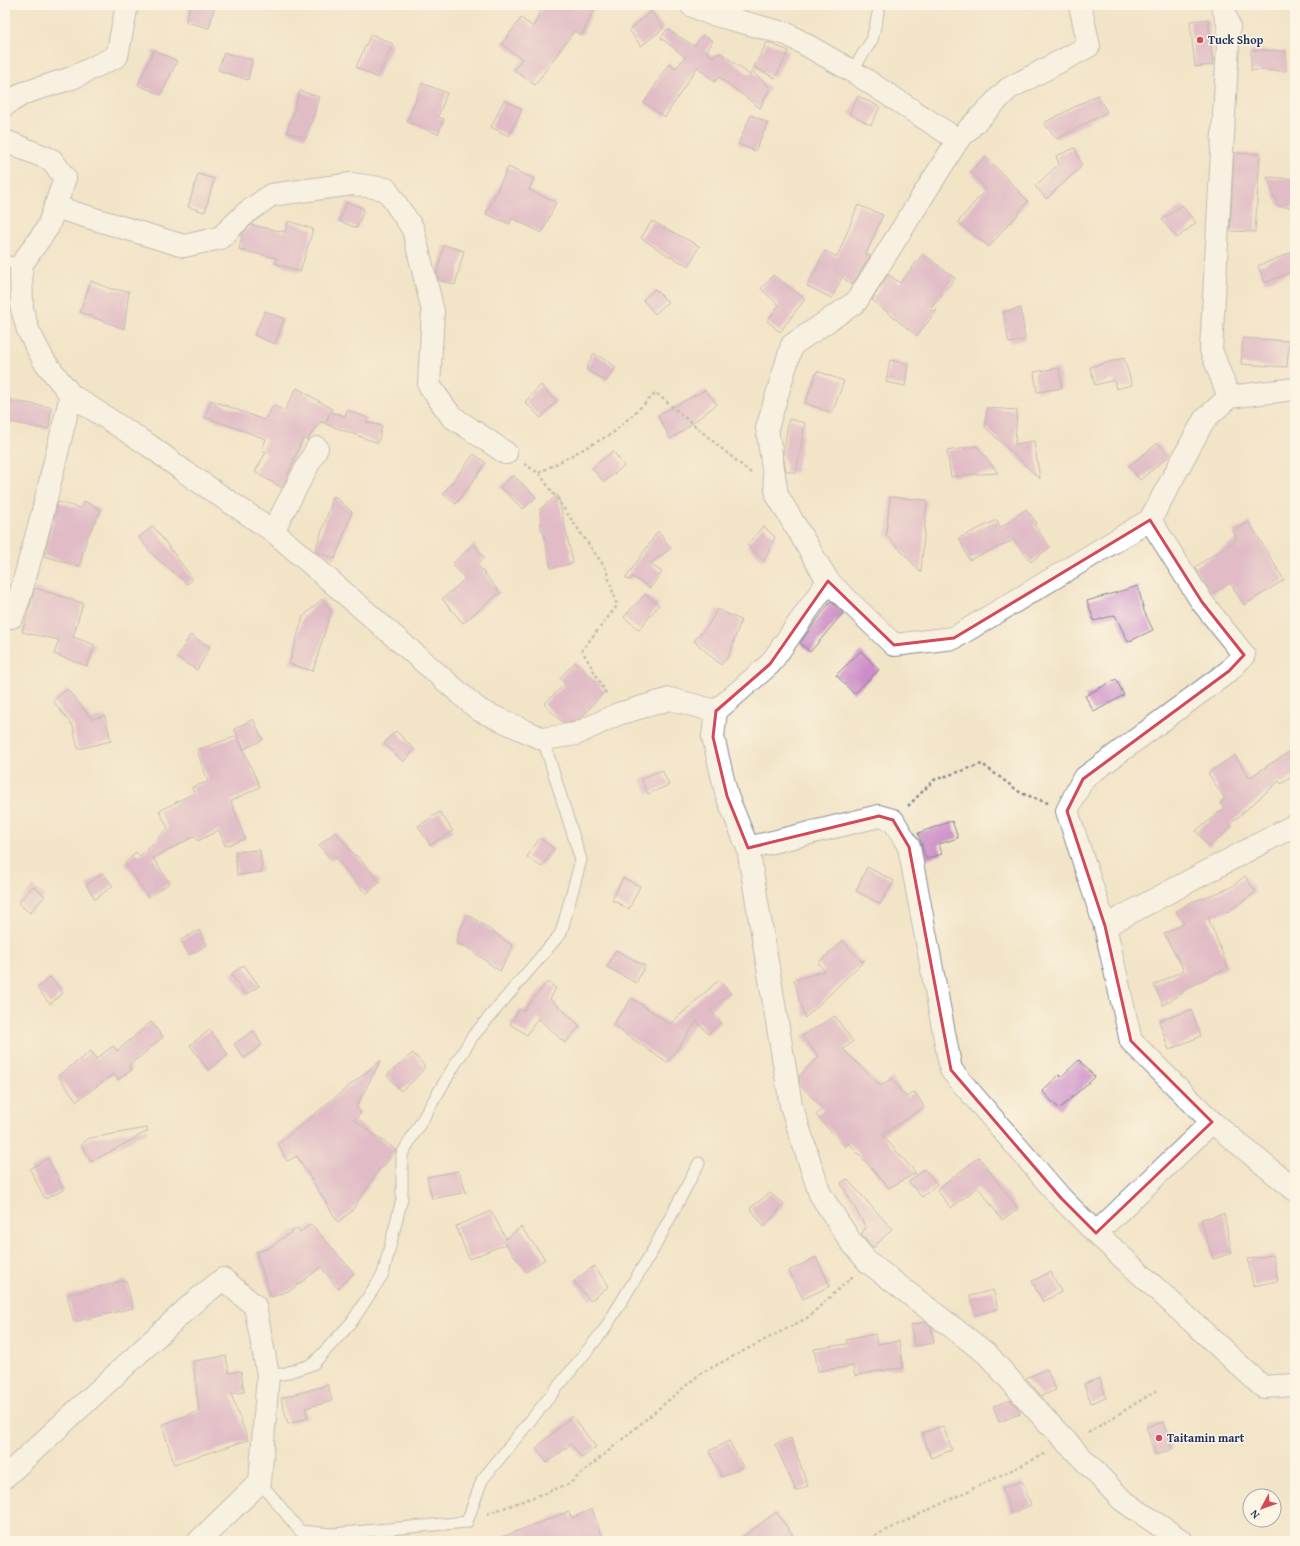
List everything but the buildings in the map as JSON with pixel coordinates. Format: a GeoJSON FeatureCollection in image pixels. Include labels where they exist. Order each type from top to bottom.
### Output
{"type":"FeatureCollection","features":[{"type":"Feature","properties":{"kind":"street"},"geometry":{"type":"LineString","coordinates":[[5,105],[24,93],[72,78],[117,56],[127,5]]}},
{"type":"Feature","properties":{"kind":"street"},"geometry":{"type":"LineString","coordinates":[[691,5],[708,14],[787,34],[852,71],[958,140]]}},
{"type":"Feature","properties":{"kind":"street"},"geometry":{"type":"LineString","coordinates":[[1080,5],[1089,46],[1008,89],[958,140],[856,302],[792,345],[767,428],[777,496],[828,581],[894,645],[954,638],[1150,520],[1204,420],[1229,397],[1295,389]]}},
{"type":"Feature","properties":{"kind":"street"},"geometry":{"type":"LineString","coordinates":[[1222,5],[1229,26],[1211,350],[1229,397]]}},
{"type":"Feature","properties":{"kind":"street"},"geometry":{"type":"LineString","coordinates":[[5,141],[52,160],[66,178],[48,227],[13,263],[22,309],[28,330],[44,361],[71,395],[150,446],[185,472],[273,531],[479,710],[543,739],[576,734],[618,714],[670,699],[716,711]]}},
{"type":"Feature","properties":{"kind":"street"},"geometry":{"type":"LineString","coordinates":[[55,207],[184,246],[220,238],[246,213],[272,195],[352,184],[386,189],[413,229],[433,311],[429,385],[451,416],[506,453]]}},
{"type":"Feature","properties":{"kind":"street"},"geometry":{"type":"LineString","coordinates":[[12,617],[19,599],[47,496],[71,395]]}},
{"type":"Feature","properties":{"kind":"street"},"geometry":{"type":"LineString","coordinates":[[273,531],[317,448]]}},
{"type":"Feature","properties":{"kind":"street"},"geometry":{"type":"LineString","coordinates":[[1150,520],[1202,602],[1244,655],[1229,671],[1083,779],[1067,811],[1105,926],[1131,1041],[1212,1122],[1295,1190]]}},
{"type":"Feature","properties":{"kind":"street"},"geometry":{"type":"LineString","coordinates":[[828,581],[770,664],[716,711],[713,737],[727,796],[748,848],[791,1105],[820,1194],[851,1242],[868,1262],[988,1354],[1042,1416],[1122,1500],[1182,1541]]}},
{"type":"Feature","properties":{"kind":"street"},"geometry":{"type":"LineString","coordinates":[[748,848],[879,816],[893,820],[909,847],[951,1070],[1061,1198],[1096,1233],[1263,1387],[1295,1385]]}},
{"type":"Feature","properties":{"kind":"street"},"geometry":{"type":"LineString","coordinates":[[1105,926],[1295,825]]}},
{"type":"Feature","properties":{"kind":"street"},"geometry":{"type":"LineString","coordinates":[[1096,1233],[1212,1122]]}},
{"type":"Feature","properties":{"kind":"street"},"geometry":{"type":"LineString","coordinates":[[5,1477],[193,1303],[223,1279],[255,1306],[268,1375],[260,1482],[199,1541]]}},
{"type":"Feature","properties":{"kind":"lane"},"geometry":{"type":"LineString","coordinates":[[852,71],[872,40],[880,5]]}},
{"type":"Feature","properties":{"kind":"lane"},"geometry":{"type":"LineString","coordinates":[[268,1375],[282,1374],[313,1364],[351,1323],[383,1274],[402,1199],[402,1154],[473,1036],[561,933],[581,860],[543,739]]}},
{"type":"Feature","properties":{"kind":"lane"},"geometry":{"type":"LineString","coordinates":[[260,1482],[300,1531],[332,1534],[466,1522],[482,1480],[604,1330],[653,1250],[699,1163]]}},
{"type":"Feature","properties":{"kind":"path"},"geometry":{"type":"LineString","coordinates":[[618,714],[582,650],[617,606],[606,569],[539,473],[613,433],[656,394],[777,496]]}},
{"type":"Feature","properties":{"kind":"path"},"geometry":{"type":"LineString","coordinates":[[893,820],[934,780],[982,764],[1021,793],[1067,811]]}},
{"type":"Feature","properties":{"kind":"path"},"geometry":{"type":"LineString","coordinates":[[466,1522],[568,1484],[701,1373],[807,1318],[868,1262]]}},
{"type":"Feature","properties":{"kind":"path"},"geometry":{"type":"LineString","coordinates":[[864,1541],[1086,1434],[1159,1389]]}},
{"type":"Feature","properties":{"kind":"highlighted area"},"geometry":{"type":"Polygon","coordinates":[[[1150,520],[1202,602],[1244,655],[1229,671],[1083,779],[1067,811],[1105,926],[1131,1041],[1212,1122],[1096,1233],[1061,1198],[951,1070],[909,847],[893,820],[879,816],[748,848],[727,796],[713,737],[716,711],[770,664],[828,581],[894,645],[954,638],[1150,520]]]}},
{"type":"Feature","properties":{"kind":"place","name":"Tuck Shop"},"geometry":{"type":"Point","coordinates":[1200,40]}},
{"type":"Feature","properties":{"kind":"place","name":"Taitamin mart"},"geometry":{"type":"Point","coordinates":[1159,1438]}}]}
